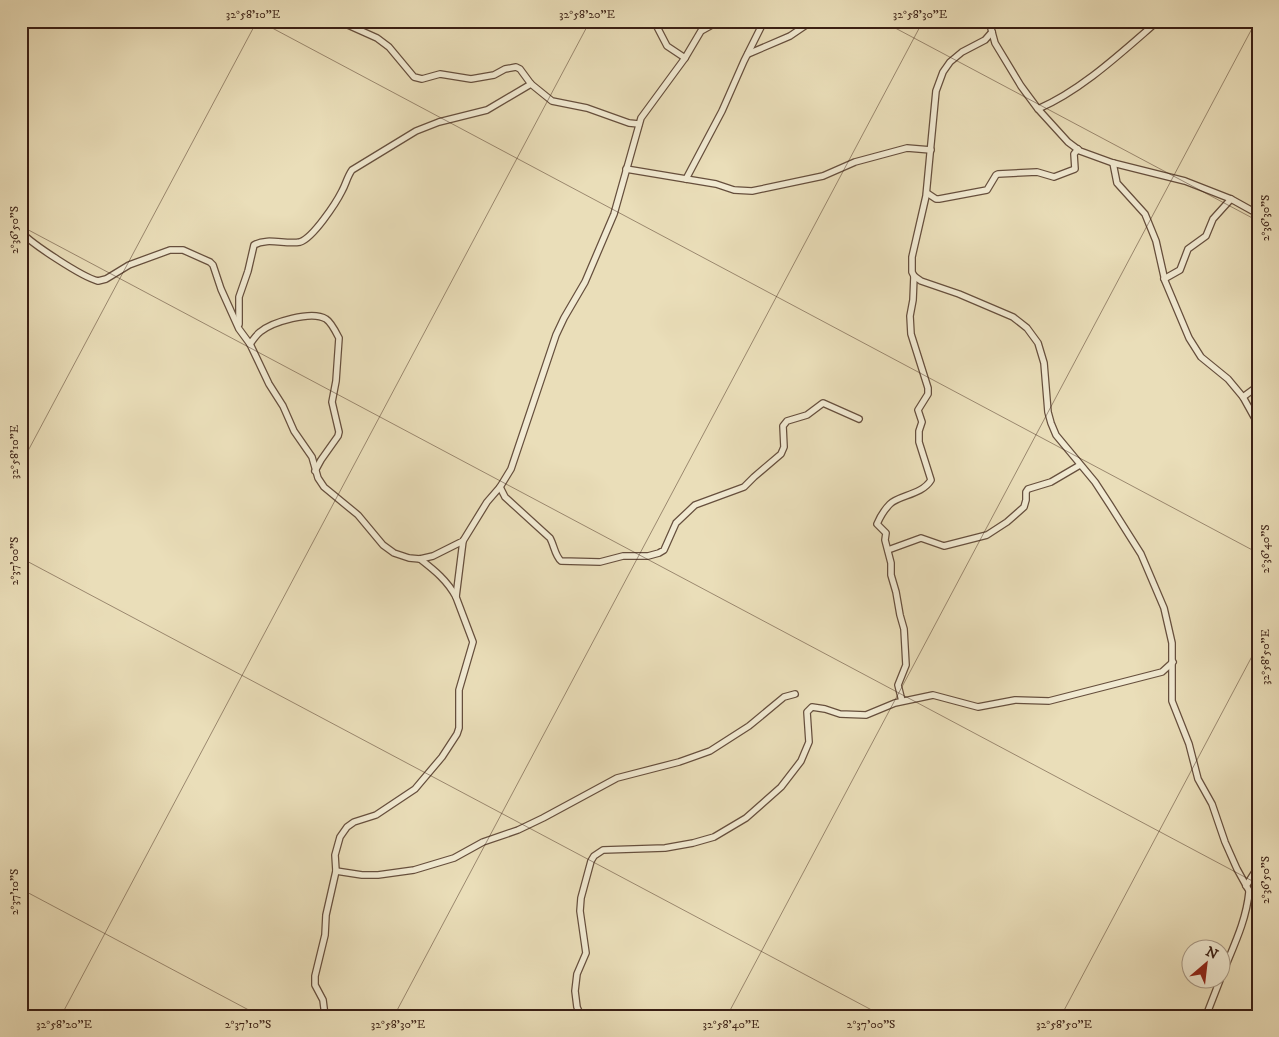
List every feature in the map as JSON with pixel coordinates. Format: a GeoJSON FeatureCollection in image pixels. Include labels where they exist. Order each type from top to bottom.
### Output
{"type":"FeatureCollection","features":[{"type":"Feature","properties":{"kind":"street"},"geometry":{"type":"LineString","coordinates":[[345,21],[348,25],[377,38],[389,47],[414,77],[418,79],[440,74],[471,79],[494,75],[505,69],[516,67],[547,98],[556,102],[587,108],[624,122],[639,124]]}},
{"type":"Feature","properties":{"kind":"street"},"geometry":{"type":"LineString","coordinates":[[654,21],[667,46],[685,58]]}},
{"type":"Feature","properties":{"kind":"street"},"geometry":{"type":"LineString","coordinates":[[456,597],[463,541],[510,469],[520,445],[556,335],[585,282],[610,222],[639,124],[702,31],[718,21]]}},
{"type":"Feature","properties":{"kind":"street"},"geometry":{"type":"LineString","coordinates":[[686,180],[722,111],[764,21]]}},
{"type":"Feature","properties":{"kind":"street"},"geometry":{"type":"LineString","coordinates":[[748,54],[790,36],[812,21]]}},
{"type":"Feature","properties":{"kind":"street"},"geometry":{"type":"LineString","coordinates":[[989,21],[996,42],[1006,62],[1038,109],[1068,142],[1097,159],[1186,181],[1231,199],[1258,214]]}},
{"type":"Feature","properties":{"kind":"street"},"geometry":{"type":"LineString","coordinates":[[1038,109],[1098,72],[1158,21]]}},
{"type":"Feature","properties":{"kind":"street"},"geometry":{"type":"LineString","coordinates":[[902,701],[898,685],[906,665],[904,629],[891,575],[885,532],[878,525],[880,518],[890,503],[918,491],[929,484],[931,480],[918,435],[922,422],[918,410],[928,394],[928,388],[911,334],[910,316],[914,276],[912,257],[927,193],[934,124],[934,99],[943,72],[956,56],[985,40],[992,32]]}},
{"type":"Feature","properties":{"kind":"street"},"geometry":{"type":"LineString","coordinates":[[239,329],[239,297],[254,245],[264,242],[298,242],[304,240],[327,216],[341,194],[348,175],[352,170],[416,132],[439,122],[487,110],[531,84]]}},
{"type":"Feature","properties":{"kind":"street"},"geometry":{"type":"LineString","coordinates":[[626,169],[716,184],[734,190],[752,191],[823,176],[855,162],[907,148],[931,150]]}},
{"type":"Feature","properties":{"kind":"street"},"geometry":{"type":"LineString","coordinates":[[927,193],[939,199],[986,190],[998,174],[1037,172],[1054,177],[1059,176],[1075,169],[1074,154],[1078,149]]}},
{"type":"Feature","properties":{"kind":"street"},"geometry":{"type":"LineString","coordinates":[[1114,164],[1117,184],[1145,214],[1156,242],[1164,279],[1175,309],[1189,338],[1202,357],[1228,379],[1242,397],[1258,424]]}},
{"type":"Feature","properties":{"kind":"street"},"geometry":{"type":"LineString","coordinates":[[1164,279],[1180,270],[1186,252],[1206,236],[1213,219],[1231,199]]}},
{"type":"Feature","properties":{"kind":"street"},"geometry":{"type":"LineString","coordinates":[[21,232],[32,242],[55,257],[98,281],[106,279],[129,265],[170,250],[179,249],[208,260],[213,265],[221,289],[239,329],[250,344],[294,431],[312,458],[315,471],[324,487],[358,515],[383,545],[394,553],[420,559],[433,556],[463,541]]}},
{"type":"Feature","properties":{"kind":"street"},"geometry":{"type":"LineString","coordinates":[[914,276],[921,281],[959,294],[1013,317],[1032,334],[1042,354],[1050,423],[1056,435],[1095,482],[1141,554],[1164,608],[1172,644],[1172,701],[1190,744],[1198,779],[1212,804],[1225,842],[1258,907]]}},
{"type":"Feature","properties":{"kind":"street"},"geometry":{"type":"LineString","coordinates":[[250,344],[264,329],[290,319],[314,314],[327,319],[336,333],[338,338],[336,381],[332,402],[339,432],[320,460],[315,471]]}},
{"type":"Feature","properties":{"kind":"street"},"geometry":{"type":"LineString","coordinates":[[1242,397],[1258,386]]}},
{"type":"Feature","properties":{"kind":"street"},"geometry":{"type":"LineString","coordinates":[[500,487],[505,497],[550,538],[561,561],[600,562],[623,556],[648,556],[664,550],[676,523],[695,505],[744,487],[781,454],[784,447],[783,426],[787,422],[807,415],[823,402],[859,419]]}},
{"type":"Feature","properties":{"kind":"street"},"geometry":{"type":"LineString","coordinates":[[888,550],[921,538],[944,546],[987,535],[1007,522],[1024,507],[1028,489],[1051,482],[1080,465]]}},
{"type":"Feature","properties":{"kind":"street"},"geometry":{"type":"LineString","coordinates":[[325,1016],[323,1000],[315,985],[315,976],[325,935],[326,915],[336,871],[336,849],[340,837],[347,827],[354,822],[376,815],[415,789],[442,757],[457,734],[460,719],[459,690],[473,642],[450,586],[420,559]]}},
{"type":"Feature","properties":{"kind":"street"},"geometry":{"type":"LineString","coordinates":[[581,1016],[577,1007],[575,991],[578,974],[586,953],[580,898],[591,860],[604,850],[665,848],[714,837],[746,818],[781,787],[801,761],[809,742],[806,718],[809,709],[812,707],[840,714],[866,715],[902,701],[933,695],[978,707],[1015,700],[1049,701],[1162,672],[1173,662]]}},
{"type":"Feature","properties":{"kind":"street"},"geometry":{"type":"LineString","coordinates":[[336,871],[362,875],[378,875],[414,870],[454,858],[483,842],[518,830],[543,818],[617,778],[679,762],[710,751],[749,726],[784,697],[795,694]]}},
{"type":"Feature","properties":{"kind":"street"},"geometry":{"type":"LineString","coordinates":[[1232,952],[1246,915],[1248,889],[1258,866]]}},
{"type":"Feature","properties":{"kind":"street"},"geometry":{"type":"LineString","coordinates":[[1206,1016],[1216,990]]}}]}
